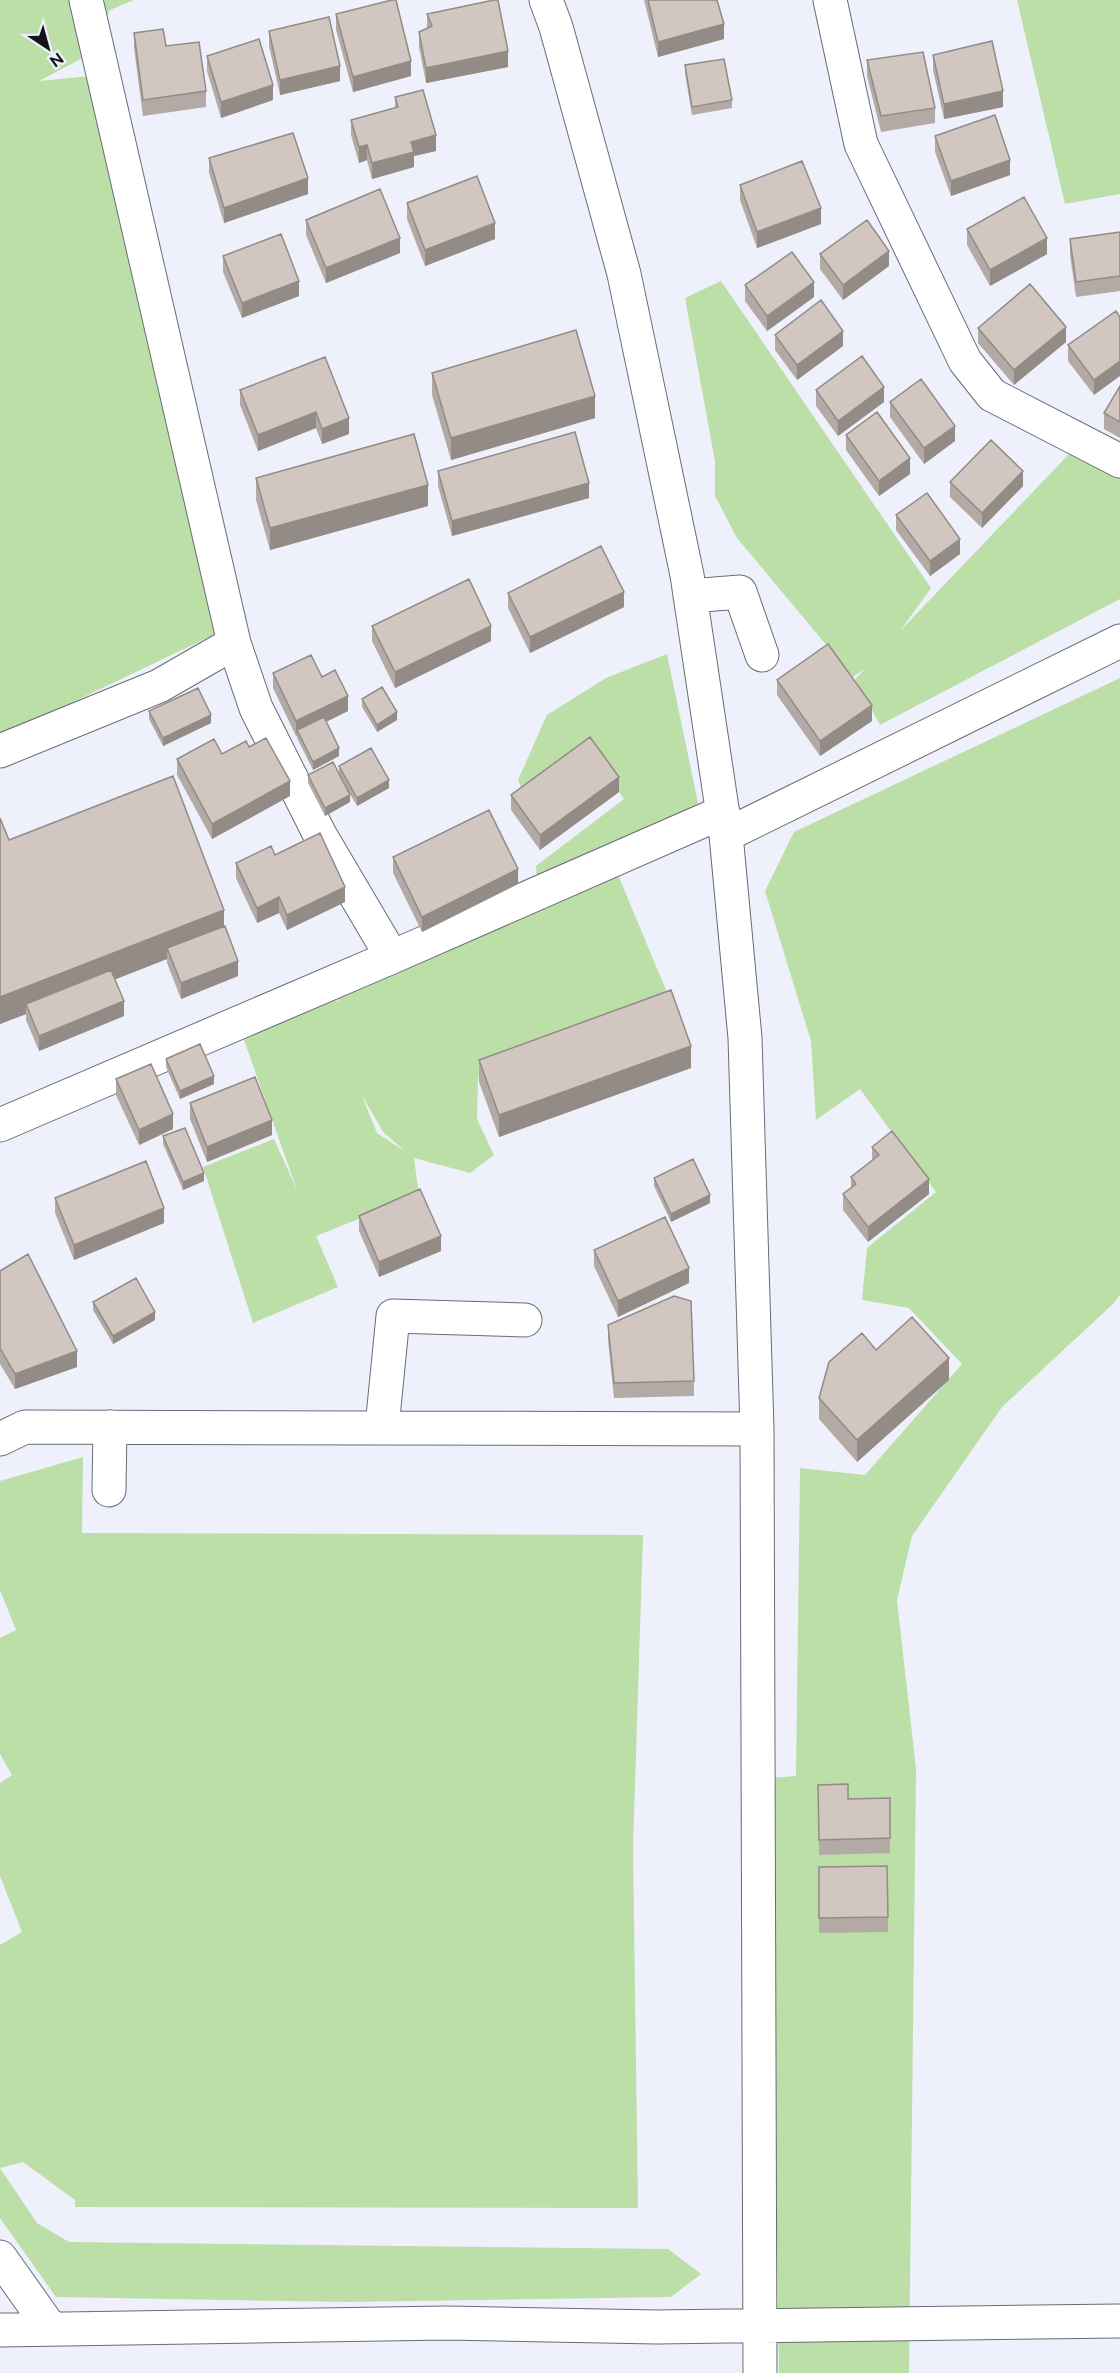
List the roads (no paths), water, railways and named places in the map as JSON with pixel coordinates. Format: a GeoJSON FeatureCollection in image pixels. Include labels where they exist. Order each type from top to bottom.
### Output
{"type":"FeatureCollection","features":[{"type":"Feature","properties":{"kind":"street"},"geometry":{"type":"LineString","coordinates":[[86,0],[234,643],[256,708],[320,835],[392,957]]}},
{"type":"Feature","properties":{"kind":"street"},"geometry":{"type":"LineString","coordinates":[[830,0],[861,144],[965,361],[993,395],[1120,461]]}},
{"type":"Feature","properties":{"kind":"street"},"geometry":{"type":"LineString","coordinates":[[555,1],[556,27],[624,274],[690,596],[724,824],[745,1038],[757,1429],[760,2373]]}},
{"type":"Feature","properties":{"kind":"street"},"geometry":{"type":"LineString","coordinates":[[690,596],[740,592],[762,655]]}},
{"type":"Feature","properties":{"kind":"street"},"geometry":{"type":"LineString","coordinates":[[0,1125],[392,957],[724,824],[1120,641]]}},
{"type":"Feature","properties":{"kind":"street"},"geometry":{"type":"LineString","coordinates":[[0,751],[159,687],[234,643]]}},
{"type":"Feature","properties":{"kind":"street"},"geometry":{"type":"LineString","coordinates":[[382,1427],[393,1316],[525,1320]]}},
{"type":"Feature","properties":{"kind":"street"},"geometry":{"type":"LineString","coordinates":[[109,1490],[110,1426]]}},
{"type":"Feature","properties":{"kind":"street"},"geometry":{"type":"LineString","coordinates":[[0,1439],[25,1427],[757,1429]]}},
{"type":"Feature","properties":{"kind":"street"},"geometry":{"type":"LineString","coordinates":[[0,2257],[51,2329]]}},
{"type":"Feature","properties":{"kind":"street"},"geometry":{"type":"LineString","coordinates":[[0,2330],[447,2323],[657,2327],[1120,2321]]}}]}
